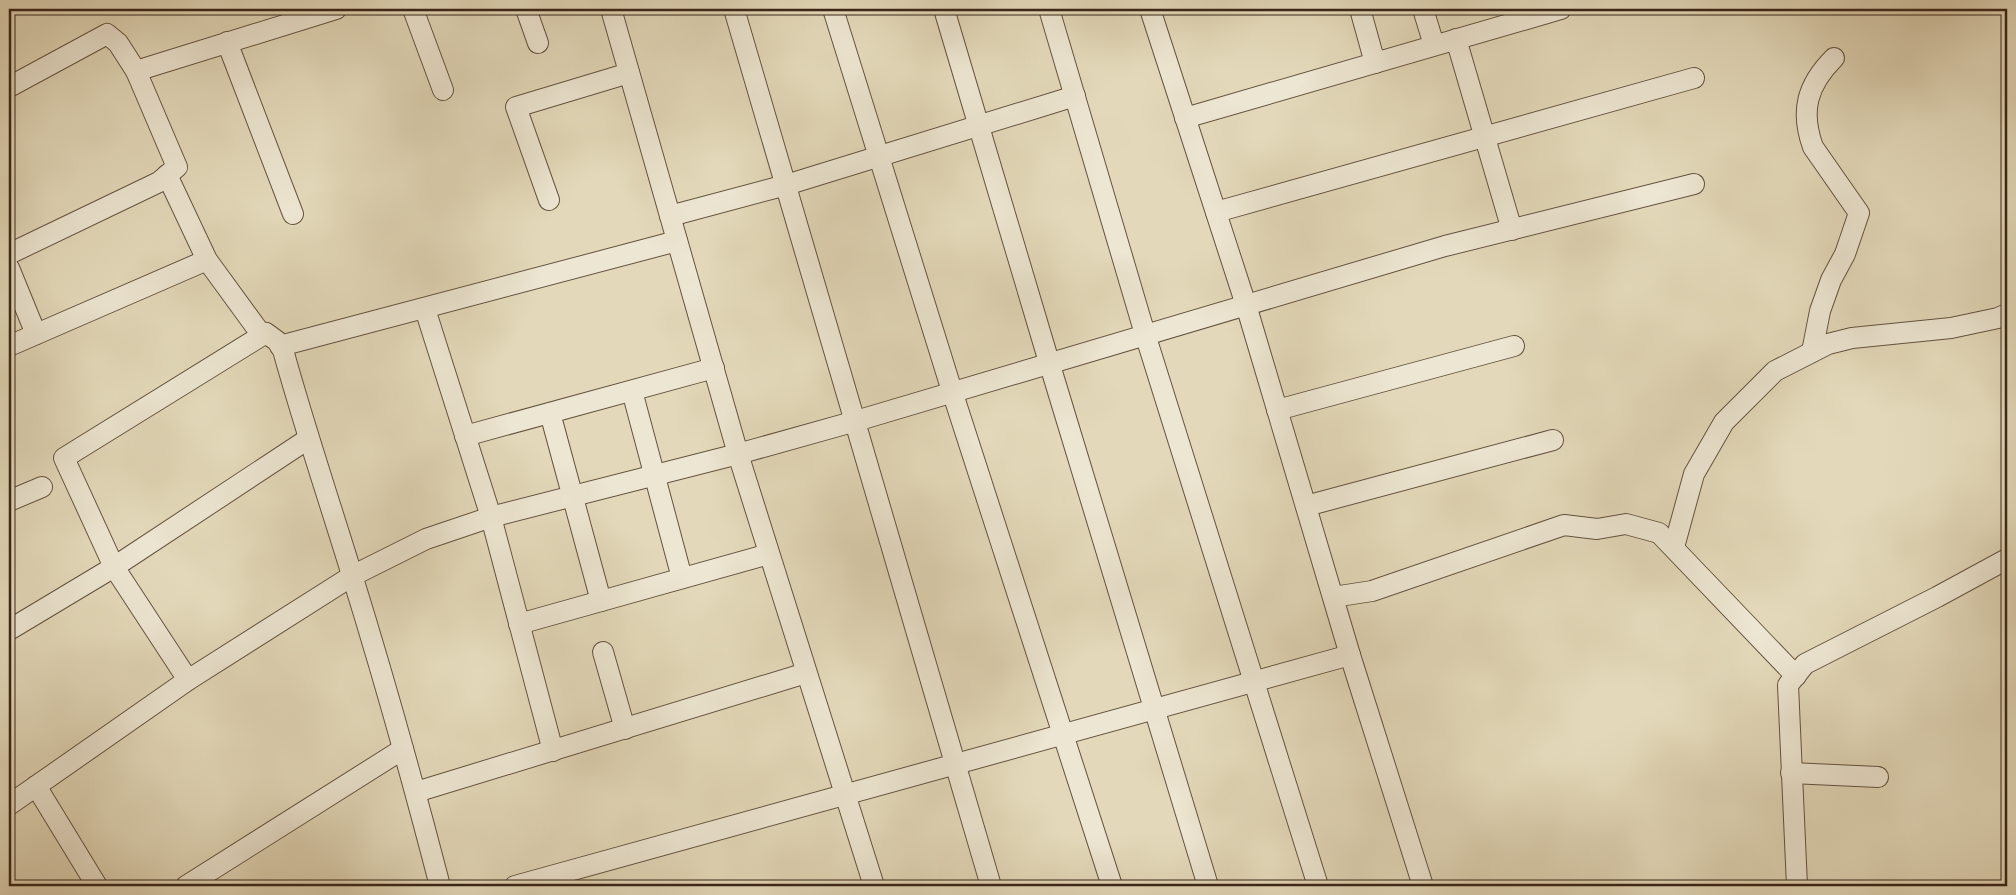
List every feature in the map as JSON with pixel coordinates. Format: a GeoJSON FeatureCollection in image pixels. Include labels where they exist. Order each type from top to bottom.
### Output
{"type":"FeatureCollection","features":[{"type":"Feature","properties":{"kind":"street"},"geometry":{"type":"LineString","coordinates":[[136,71],[315,12],[336,9]]}},
{"type":"Feature","properties":{"kind":"street"},"geometry":{"type":"LineString","coordinates":[[413,9],[443,90]]}},
{"type":"Feature","properties":{"kind":"street"},"geometry":{"type":"LineString","coordinates":[[526,9],[538,43]]}},
{"type":"Feature","properties":{"kind":"street"},"geometry":{"type":"LineString","coordinates":[[611,9],[738,454],[874,886]]}},
{"type":"Feature","properties":{"kind":"street"},"geometry":{"type":"LineString","coordinates":[[734,9],[991,886]]}},
{"type":"Feature","properties":{"kind":"street"},"geometry":{"type":"LineString","coordinates":[[834,9],[952,391],[1112,886]]}},
{"type":"Feature","properties":{"kind":"street"},"geometry":{"type":"LineString","coordinates":[[944,9],[1049,362],[1156,708],[1208,886]]}},
{"type":"Feature","properties":{"kind":"street"},"geometry":{"type":"LineString","coordinates":[[1049,9],[1145,334],[1318,886]]}},
{"type":"Feature","properties":{"kind":"street"},"geometry":{"type":"LineString","coordinates":[[1150,9],[1246,305],[1350,655],[1423,886]]}},
{"type":"Feature","properties":{"kind":"street"},"geometry":{"type":"LineString","coordinates":[[1360,9],[1375,63]]}},
{"type":"Feature","properties":{"kind":"street"},"geometry":{"type":"LineString","coordinates":[[1423,9],[1434,45]]}},
{"type":"Feature","properties":{"kind":"street"},"geometry":{"type":"LineString","coordinates":[[1185,118],[1456,39],[1520,14],[1561,9]]}},
{"type":"Feature","properties":{"kind":"street"},"geometry":{"type":"LineString","coordinates":[[9,87],[107,34],[118,42],[136,71],[177,167],[159,182],[9,254]]}},
{"type":"Feature","properties":{"kind":"street"},"geometry":{"type":"LineString","coordinates":[[1456,39],[1512,230]]}},
{"type":"Feature","properties":{"kind":"street"},"geometry":{"type":"LineString","coordinates":[[228,42],[293,214]]}},
{"type":"Feature","properties":{"kind":"street"},"geometry":{"type":"LineString","coordinates":[[1812,352],[1820,311],[1859,213],[1813,147],[1809,135],[1806,110],[1808,95],[1819,73],[1834,58]]}},
{"type":"Feature","properties":{"kind":"street"},"geometry":{"type":"LineString","coordinates":[[549,200],[516,107],[629,73]]}},
{"type":"Feature","properties":{"kind":"street"},"geometry":{"type":"LineString","coordinates":[[1216,212],[1694,78]]}},
{"type":"Feature","properties":{"kind":"street"},"geometry":{"type":"LineString","coordinates":[[670,216],[786,185],[1075,96]]}},
{"type":"Feature","properties":{"kind":"street"},"geometry":{"type":"LineString","coordinates":[[167,176],[207,260],[261,334]]}},
{"type":"Feature","properties":{"kind":"street"},"geometry":{"type":"LineString","coordinates":[[9,805],[188,680],[352,576],[426,539],[491,517],[574,498],[856,421],[1049,362],[1445,246],[1694,184]]}},
{"type":"Feature","properties":{"kind":"street"},"geometry":{"type":"LineString","coordinates":[[280,346],[677,241]]}},
{"type":"Feature","properties":{"kind":"street"},"geometry":{"type":"LineString","coordinates":[[9,346],[207,260]]}},
{"type":"Feature","properties":{"kind":"street"},"geometry":{"type":"LineString","coordinates":[[9,268],[36,334]]}},
{"type":"Feature","properties":{"kind":"street"},"geometry":{"type":"LineString","coordinates":[[425,309],[491,517],[553,751]]}},
{"type":"Feature","properties":{"kind":"street"},"geometry":{"type":"LineString","coordinates":[[1674,548],[1694,474],[1724,422],[1775,371],[1828,344],[1852,338],[1951,328],[1998,318],[2007,314]]}},
{"type":"Feature","properties":{"kind":"street"},"geometry":{"type":"LineString","coordinates":[[188,680],[114,568],[64,458],[261,334],[266,333],[280,346],[352,576],[416,792],[440,886]]}},
{"type":"Feature","properties":{"kind":"street"},"geometry":{"type":"LineString","coordinates":[[1277,410],[1514,346]]}},
{"type":"Feature","properties":{"kind":"street"},"geometry":{"type":"LineString","coordinates":[[465,436],[714,368]]}},
{"type":"Feature","properties":{"kind":"street"},"geometry":{"type":"LineString","coordinates":[[632,390],[682,578]]}},
{"type":"Feature","properties":{"kind":"street"},"geometry":{"type":"LineString","coordinates":[[550,413],[601,601]]}},
{"type":"Feature","properties":{"kind":"street"},"geometry":{"type":"LineString","coordinates":[[9,630],[114,568],[308,439]]}},
{"type":"Feature","properties":{"kind":"street"},"geometry":{"type":"LineString","coordinates":[[1306,506],[1553,440]]}},
{"type":"Feature","properties":{"kind":"street"},"geometry":{"type":"LineString","coordinates":[[9,501],[42,487]]}},
{"type":"Feature","properties":{"kind":"street"},"geometry":{"type":"LineString","coordinates":[[1333,597],[1372,591],[1564,525],[1597,529],[1626,524],[1659,532],[1745,625],[1796,676]]}},
{"type":"Feature","properties":{"kind":"street"},"geometry":{"type":"LineString","coordinates":[[519,624],[769,554]]}},
{"type":"Feature","properties":{"kind":"street"},"geometry":{"type":"LineString","coordinates":[[1797,886],[1788,685],[1805,664],[2007,559]]}},
{"type":"Feature","properties":{"kind":"street"},"geometry":{"type":"LineString","coordinates":[[603,652],[625,729]]}},
{"type":"Feature","properties":{"kind":"street"},"geometry":{"type":"LineString","coordinates":[[515,886],[1350,655]]}},
{"type":"Feature","properties":{"kind":"street"},"geometry":{"type":"LineString","coordinates":[[416,792],[806,673]]}},
{"type":"Feature","properties":{"kind":"street"},"geometry":{"type":"LineString","coordinates":[[186,886],[403,749]]}},
{"type":"Feature","properties":{"kind":"street"},"geometry":{"type":"LineString","coordinates":[[1791,773],[1878,777]]}},
{"type":"Feature","properties":{"kind":"street"},"geometry":{"type":"LineString","coordinates":[[36,786],[97,886]]}}]}
